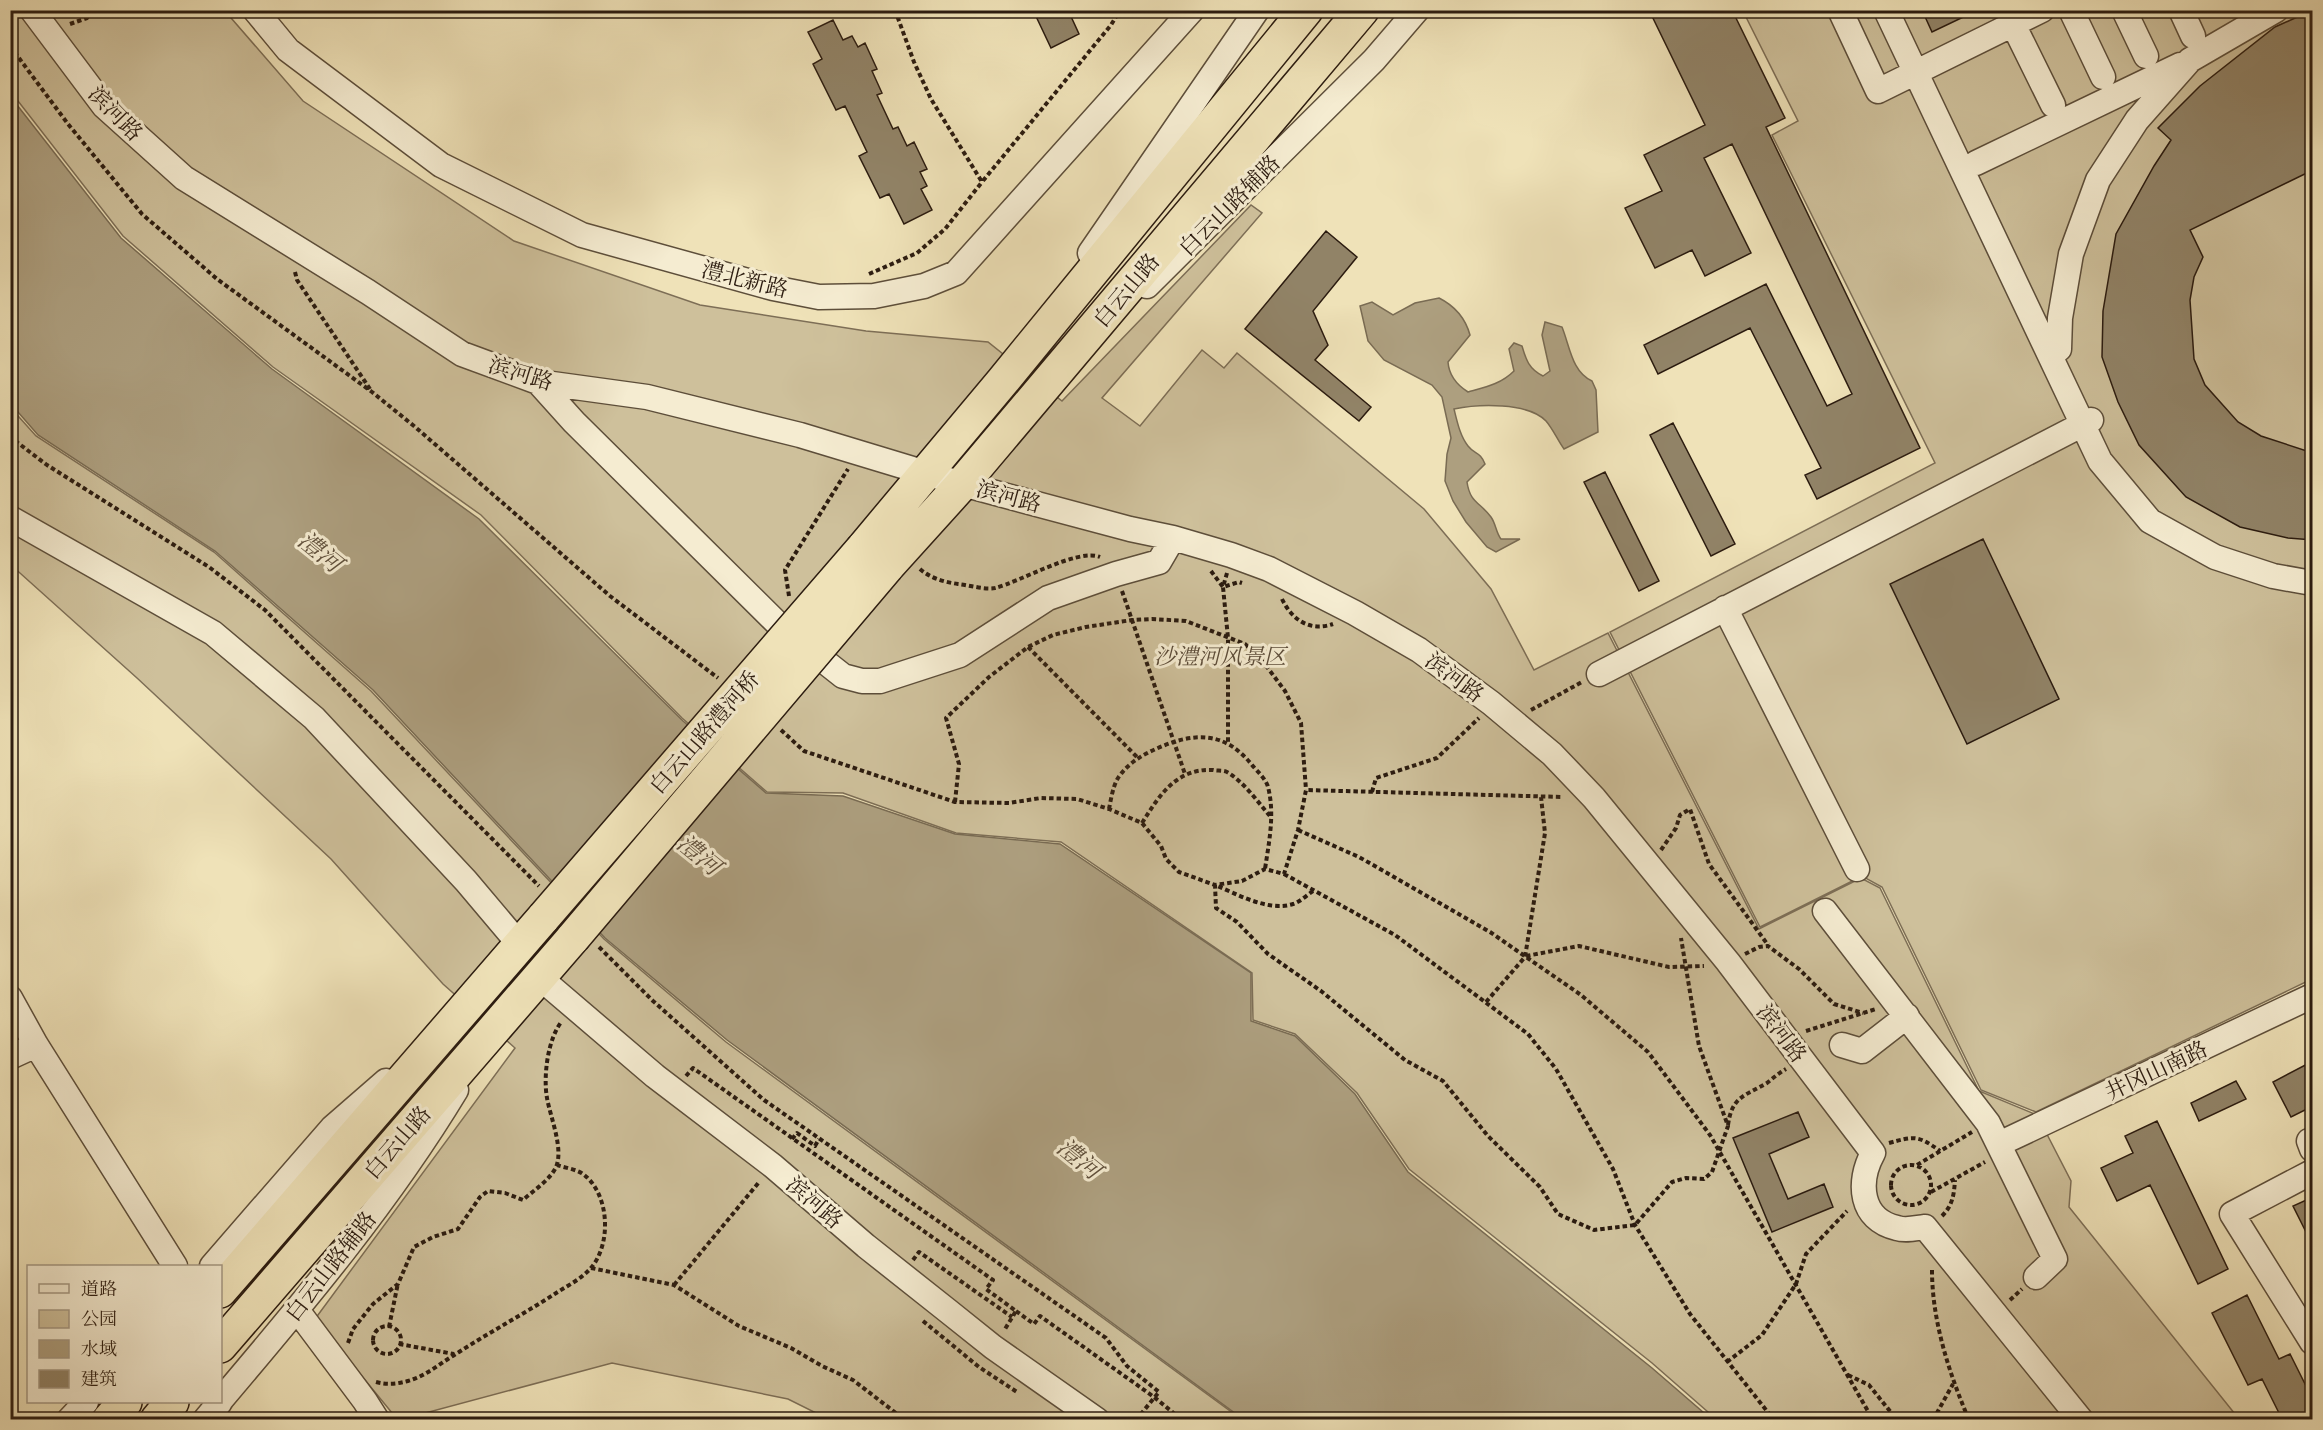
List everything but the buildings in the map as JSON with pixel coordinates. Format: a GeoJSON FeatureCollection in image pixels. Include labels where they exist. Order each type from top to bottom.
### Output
{"type":"FeatureCollection","features":[{"type":"Feature","properties":{"kind":"highway","name":"白云山路"},"geometry":{"type":"LineString","coordinates":[[875,557],[926,474],[1306,10]]}},
{"type":"Feature","properties":{"kind":"highway","name":"白云山路"},"geometry":{"type":"LineString","coordinates":[[875,557],[962,484],[1362,10]]}},
{"type":"Feature","properties":{"kind":"highway","name":"白云山路澧河桥"},"geometry":{"type":"LineString","coordinates":[[544,917],[875,557]]}},
{"type":"Feature","properties":{"kind":"highway","name":"白云山路澧河桥"},"geometry":{"type":"LineString","coordinates":[[573,938],[875,557]]}},
{"type":"Feature","properties":{"kind":"highway","name":"白云山路"},"geometry":{"type":"LineString","coordinates":[[222,1289],[544,917]]}},
{"type":"Feature","properties":{"kind":"highway","name":"白云山路"},"geometry":{"type":"LineString","coordinates":[[222,1344],[573,938]]}},
{"type":"Feature","properties":{"kind":"highway"},"geometry":{"type":"LineString","coordinates":[[109,1419],[123,1403]]}},
{"type":"Feature","properties":{"kind":"highway"},"geometry":{"type":"LineString","coordinates":[[157,1419],[170,1403]]}},
{"type":"Feature","properties":{"kind":"street","name":"滨河路"},"geometry":{"type":"LineString","coordinates":[[33,10],[104,106],[184,178],[462,354],[538,382],[647,397],[800,435],[926,474],[1232,555],[1269,569],[1355,613],[1419,650],[1491,704],[1552,754],[1594,798],[1689,912],[1873,1154]]}},
{"type":"Feature","properties":{"kind":"street","name":"澧北新路"},"geometry":{"type":"LineString","coordinates":[[255,10],[288,50],[441,165],[582,236],[773,288],[819,297],[874,296],[924,286],[956,273],[1192,10]]}},
{"type":"Feature","properties":{"kind":"street"},"geometry":{"type":"LineString","coordinates":[[1002,382],[1257,10]]}},
{"type":"Feature","properties":{"kind":"street","name":"白云山路辅路"},"geometry":{"type":"LineString","coordinates":[[1037,396],[1374,60],[1416,10]]}},
{"type":"Feature","properties":{"kind":"street"},"geometry":{"type":"LineString","coordinates":[[1840,10],[1878,91],[2042,10]]}},
{"type":"Feature","properties":{"kind":"street"},"geometry":{"type":"LineString","coordinates":[[1886,10],[1923,69],[1976,163],[2059,349],[2100,461],[2150,521],[2216,557],[2273,576],[2313,583]]}},
{"type":"Feature","properties":{"kind":"street"},"geometry":{"type":"LineString","coordinates":[[1902,10],[1923,69],[2087,422],[2105,449],[2154,513],[2225,553],[2282,568],[2313,572]]}},
{"type":"Feature","properties":{"kind":"street"},"geometry":{"type":"LineString","coordinates":[[2071,10],[2103,77]]}},
{"type":"Feature","properties":{"kind":"street"},"geometry":{"type":"LineString","coordinates":[[2124,10],[2146,56]]}},
{"type":"Feature","properties":{"kind":"street"},"geometry":{"type":"LineString","coordinates":[[2181,10],[2193,36]]}},
{"type":"Feature","properties":{"kind":"street"},"geometry":{"type":"LineString","coordinates":[[1976,163],[2190,60],[2276,10]]}},
{"type":"Feature","properties":{"kind":"street"},"geometry":{"type":"LineString","coordinates":[[2013,24],[2053,105]]}},
{"type":"Feature","properties":{"kind":"street"},"geometry":{"type":"LineString","coordinates":[[2059,349],[2060,318],[2071,254],[2098,180],[2137,120],[2190,60]]}},
{"type":"Feature","properties":{"kind":"street"},"geometry":{"type":"LineString","coordinates":[[538,382],[574,422],[781,627],[843,676],[862,681],[880,681],[960,655],[1048,598],[1116,574],[1159,562],[1173,538]]}},
{"type":"Feature","properties":{"kind":"street"},"geometry":{"type":"LineString","coordinates":[[1599,674],[2087,422]]}},
{"type":"Feature","properties":{"kind":"street"},"geometry":{"type":"LineString","coordinates":[[10,519],[213,633],[314,718],[466,880],[520,945]]}},
{"type":"Feature","properties":{"kind":"street"},"geometry":{"type":"LineString","coordinates":[[1725,608],[1857,869]]}},
{"type":"Feature","properties":{"kind":"street"},"geometry":{"type":"LineString","coordinates":[[1825,911],[1988,1123],[2055,1260],[2036,1277]]}},
{"type":"Feature","properties":{"kind":"street","name":"滨河路"},"geometry":{"type":"LineString","coordinates":[[539,976],[674,1090],[773,1166],[902,1275],[993,1347],[1097,1419]]}},
{"type":"Feature","properties":{"kind":"street","name":"井冈山南路"},"geometry":{"type":"LineString","coordinates":[[2001,1148],[2313,996]]}},
{"type":"Feature","properties":{"kind":"street"},"geometry":{"type":"LineString","coordinates":[[10,998],[36,1045],[174,1265]]}},
{"type":"Feature","properties":{"kind":"street"},"geometry":{"type":"LineString","coordinates":[[1842,1045],[1862,1051],[1902,1009]]}},
{"type":"Feature","properties":{"kind":"street"},"geometry":{"type":"LineString","coordinates":[[213,1265],[332,1128],[455,1019]]}},
{"type":"Feature","properties":{"kind":"street","name":"白云山路辅路"},"geometry":{"type":"LineString","coordinates":[[222,1394],[297,1311],[423,1145],[489,1034]]}},
{"type":"Feature","properties":{"kind":"street"},"geometry":{"type":"LineString","coordinates":[[10,1057],[36,1045]]}},
{"type":"Feature","properties":{"kind":"street"},"geometry":{"type":"LineString","coordinates":[[2313,1140],[2309,1142],[2313,1149]]}},
{"type":"Feature","properties":{"kind":"street"},"geometry":{"type":"LineString","coordinates":[[1873,1154],[1862,1182],[1864,1197],[1871,1210],[1881,1221],[1895,1228],[1930,1233],[2081,1419]]}},
{"type":"Feature","properties":{"kind":"street"},"geometry":{"type":"LineString","coordinates":[[2313,1172],[2232,1214],[2313,1342]]}},
{"type":"Feature","properties":{"kind":"street"},"geometry":{"type":"LineString","coordinates":[[297,1311],[377,1419]]}},
{"type":"Feature","properties":{"kind":"street"},"geometry":{"type":"LineString","coordinates":[[69,1419],[84,1403]]}},
{"type":"Feature","properties":{"kind":"path"},"geometry":{"type":"LineString","coordinates":[[62,22],[72,25],[87,18],[90,10]]}},
{"type":"Feature","properties":{"kind":"path"},"geometry":{"type":"LineString","coordinates":[[896,10],[914,62],[931,99],[982,182]]}},
{"type":"Feature","properties":{"kind":"path"},"geometry":{"type":"LineString","coordinates":[[867,275],[917,253],[945,229],[1120,10]]}},
{"type":"Feature","properties":{"kind":"path"},"geometry":{"type":"LineString","coordinates":[[10,46],[68,124],[142,214],[217,279],[372,392],[610,596],[719,679]]}},
{"type":"Feature","properties":{"kind":"path"},"geometry":{"type":"LineString","coordinates":[[286,242],[297,280],[372,392]]}},
{"type":"Feature","properties":{"kind":"path"},"geometry":{"type":"LineString","coordinates":[[781,627],[791,614],[785,570],[857,454]]}},
{"type":"Feature","properties":{"kind":"path"},"geometry":{"type":"LineString","coordinates":[[1228,743],[1228,638],[1223,587],[1232,555]]}},
{"type":"Feature","properties":{"kind":"path"},"geometry":{"type":"LineString","coordinates":[[1116,574],[1185,774]]}},
{"type":"Feature","properties":{"kind":"path"},"geometry":{"type":"LineString","coordinates":[[955,802],[959,764],[946,718],[990,677],[1028,647],[1053,635],[1086,627],[1132,620],[1186,621],[1245,644],[1264,663],[1285,691],[1301,723],[1306,790],[1298,830],[1284,874]]}},
{"type":"Feature","properties":{"kind":"path"},"geometry":{"type":"LineString","coordinates":[[1028,647],[1137,757]]}},
{"type":"Feature","properties":{"kind":"path"},"geometry":{"type":"LineString","coordinates":[[1511,720],[1599,674]]}},
{"type":"Feature","properties":{"kind":"path"},"geometry":{"type":"LineString","coordinates":[[1372,792],[1376,778],[1437,758],[1491,704]]}},
{"type":"Feature","properties":{"kind":"path"},"geometry":{"type":"LineString","coordinates":[[778,727],[804,751],[955,802],[991,804],[1041,798],[1077,799],[1109,809],[1142,823],[1161,846],[1166,859],[1179,872],[1244,897],[1274,906],[1293,904],[1313,891]]}},
{"type":"Feature","properties":{"kind":"path"},"geometry":{"type":"LineString","coordinates":[[1109,809],[1117,779],[1137,757],[1174,740],[1204,736],[1228,743],[1244,756],[1267,784],[1270,836],[1265,869]]}},
{"type":"Feature","properties":{"kind":"path"},"geometry":{"type":"LineString","coordinates":[[1142,823],[1163,790],[1185,774],[1205,770],[1225,771],[1249,791],[1270,817]]}},
{"type":"Feature","properties":{"kind":"path"},"geometry":{"type":"LineString","coordinates":[[1306,790],[1594,798]]}},
{"type":"Feature","properties":{"kind":"path"},"geometry":{"type":"LineString","coordinates":[[1486,1002],[1525,957],[1545,833],[1541,796]]}},
{"type":"Feature","properties":{"kind":"path"},"geometry":{"type":"LineString","coordinates":[[1650,865],[1670,837],[1680,815],[1690,809],[1709,864],[1768,946]]}},
{"type":"Feature","properties":{"kind":"path"},"geometry":{"type":"LineString","coordinates":[[1298,830],[1359,857],[1490,932],[1581,995],[1648,1052],[1720,1151],[1873,1419]]}},
{"type":"Feature","properties":{"kind":"path"},"geometry":{"type":"LineString","coordinates":[[1215,885],[1242,881],[1265,869],[1284,874],[1395,935],[1528,1034],[1556,1070],[1613,1169],[1635,1225],[1690,1314],[1726,1362],[1774,1419]]}},
{"type":"Feature","properties":{"kind":"path"},"geometry":{"type":"LineString","coordinates":[[1215,885],[1216,908],[1237,922],[1268,954],[1321,991],[1405,1060],[1443,1081],[1488,1136],[1540,1187],[1558,1214],[1594,1230],[1635,1225],[1672,1182],[1686,1178],[1704,1179],[1712,1172],[1733,1105],[1751,1089],[1803,1062]]}},
{"type":"Feature","properties":{"kind":"path"},"geometry":{"type":"LineString","coordinates":[[1689,912],[1680,934],[1686,977],[1699,1046],[1728,1126]]}},
{"type":"Feature","properties":{"kind":"path"},"geometry":{"type":"LineString","coordinates":[[389,1327],[398,1282],[414,1247],[432,1237],[458,1229],[480,1197],[488,1191],[505,1193],[523,1200],[548,1178],[557,1165],[557,1134],[547,1096],[548,1056],[554,1030],[574,1006]]}},
{"type":"Feature","properties":{"kind":"path"},"geometry":{"type":"LineString","coordinates":[[1785,1038],[1902,1009]]}},
{"type":"Feature","properties":{"kind":"path"},"geometry":{"type":"LineString","coordinates":[[674,1090],[693,1068],[993,1280],[986,1289],[1034,1324],[1040,1316],[1182,1419]]}},
{"type":"Feature","properties":{"kind":"path"},"geometry":{"type":"LineString","coordinates":[[1988,1123],[1917,1165],[1897,1169],[1891,1181],[1893,1194],[1903,1204],[1922,1203],[1931,1192],[2001,1148]]}},
{"type":"Feature","properties":{"kind":"path"},"geometry":{"type":"LineString","coordinates":[[792,1139],[797,1133],[815,1146],[819,1138]]}},
{"type":"Feature","properties":{"kind":"path"},"geometry":{"type":"LineString","coordinates":[[1873,1154],[1889,1143],[1908,1139],[1923,1139],[1940,1151]]}},
{"type":"Feature","properties":{"kind":"path"},"geometry":{"type":"LineString","coordinates":[[352,1383],[363,1374],[377,1383],[409,1381],[528,1311],[591,1268],[603,1246],[604,1213],[595,1186],[582,1173],[557,1165]]}},
{"type":"Feature","properties":{"kind":"path"},"geometry":{"type":"LineString","coordinates":[[1917,1165],[1923,1168],[1931,1179],[1931,1192]]}},
{"type":"Feature","properties":{"kind":"path"},"geometry":{"type":"LineString","coordinates":[[674,1285],[773,1166]]}},
{"type":"Feature","properties":{"kind":"path"},"geometry":{"type":"LineString","coordinates":[[1955,1179],[1954,1197],[1948,1210],[1930,1233],[1932,1272],[1936,1315],[1953,1383],[1968,1419]]}},
{"type":"Feature","properties":{"kind":"path"},"geometry":{"type":"LineString","coordinates":[[1726,1362],[1762,1335],[1796,1284],[1806,1254],[1838,1219],[1864,1197]]}},
{"type":"Feature","properties":{"kind":"path"},"geometry":{"type":"LineString","coordinates":[[902,1275],[919,1252],[1012,1317]]}},
{"type":"Feature","properties":{"kind":"path"},"geometry":{"type":"LineString","coordinates":[[591,1268],[674,1285],[739,1326],[791,1348],[853,1380],[905,1419]]}},
{"type":"Feature","properties":{"kind":"path"},"geometry":{"type":"LineString","coordinates":[[1996,1312],[2036,1277]]}},
{"type":"Feature","properties":{"kind":"path"},"geometry":{"type":"LineString","coordinates":[[348,1345],[353,1329],[373,1304],[398,1282]]}},
{"type":"Feature","properties":{"kind":"path"},"geometry":{"type":"LineString","coordinates":[[993,1347],[1016,1311]]}},
{"type":"Feature","properties":{"kind":"path"},"geometry":{"type":"LineString","coordinates":[[385,1326],[399,1335],[399,1344],[395,1351],[387,1354],[375,1348],[373,1339],[376,1331],[385,1326]]}},
{"type":"Feature","properties":{"kind":"path"},"geometry":{"type":"LineString","coordinates":[[399,1344],[454,1354]]}},
{"type":"Feature","properties":{"kind":"path"},"geometry":{"type":"LineString","coordinates":[[1847,1375],[1869,1385],[1897,1419]]}},
{"type":"Feature","properties":{"kind":"path"},"geometry":{"type":"LineString","coordinates":[[1933,1419],[1953,1383]]}},
{"type":"Feature","properties":{"kind":"path"},"geometry":{"type":"LineString","coordinates":[[974,1419],[996,1417],[1000,1419]]}},
{"type":"Feature","properties":{"kind":"green space","name":"沙澧河风景区"},"geometry":{"type":"Polygon","coordinates":[[[11,11],[225,11],[303,101],[514,241],[700,305],[866,331],[988,342],[1062,401],[1251,205],[1262,213],[1102,398],[1140,426],[1202,350],[1224,368],[1237,353],[1424,509],[1491,589],[1534,670],[1608,633],[1759,929],[1861,878],[1880,888],[1979,1091],[2037,1115],[2071,1181],[2069,1207],[2239,1419],[1716,1419],[1652,1363],[1409,1169],[1357,1093],[1295,1034],[1253,1020],[1252,973],[1061,842],[956,833],[843,793],[767,792],[682,718],[481,515],[273,367],[123,236],[11,92],[11,11]]]}},
{"type":"Feature","properties":{"kind":"green space"},"geometry":{"type":"Polygon","coordinates":[[[1743,11],[2312,11],[2312,979],[2036,1112],[1981,1090],[1882,887],[1862,876],[1760,927],[1610,632],[1935,463],[1772,135],[1798,121],[1743,11]]]}},
{"type":"Feature","properties":{"kind":"green space"},"geometry":{"type":"Polygon","coordinates":[[[10,407],[36,436],[214,552],[371,691],[604,939],[726,1042],[1241,1419],[828,1419],[788,1399],[612,1363],[397,1419],[315,1319],[515,1048],[443,984],[331,859],[137,678],[11,565],[10,407]]]}},
{"type":"Feature","properties":{"kind":"water","name":"澧河"},"geometry":{"type":"Polygon","coordinates":[[[10,96],[121,238],[272,369],[479,519],[683,721],[766,793],[843,796],[955,834],[1060,844],[1251,973],[1251,1021],[1295,1036],[1355,1094],[1408,1172],[1652,1368],[1711,1419],[1243,1419],[727,1040],[605,938],[373,690],[215,551],[38,435],[11,404],[10,96]]]}},
{"type":"Feature","properties":{"kind":"water"},"geometry":{"type":"Polygon","coordinates":[[[1439,298],[1459,313],[1470,335],[1448,362],[1454,380],[1468,392],[1498,382],[1514,371],[1509,349],[1514,343],[1522,346],[1534,370],[1543,376],[1550,371],[1542,335],[1545,322],[1562,327],[1576,365],[1585,377],[1592,381],[1596,390],[1598,432],[1564,449],[1546,421],[1527,410],[1502,406],[1454,409],[1465,442],[1485,464],[1467,482],[1470,494],[1491,517],[1501,539],[1520,539],[1496,552],[1487,547],[1466,522],[1453,501],[1445,481],[1451,438],[1442,397],[1432,385],[1384,360],[1368,341],[1360,306],[1372,302],[1393,315],[1415,303],[1439,298]]]}}]}
